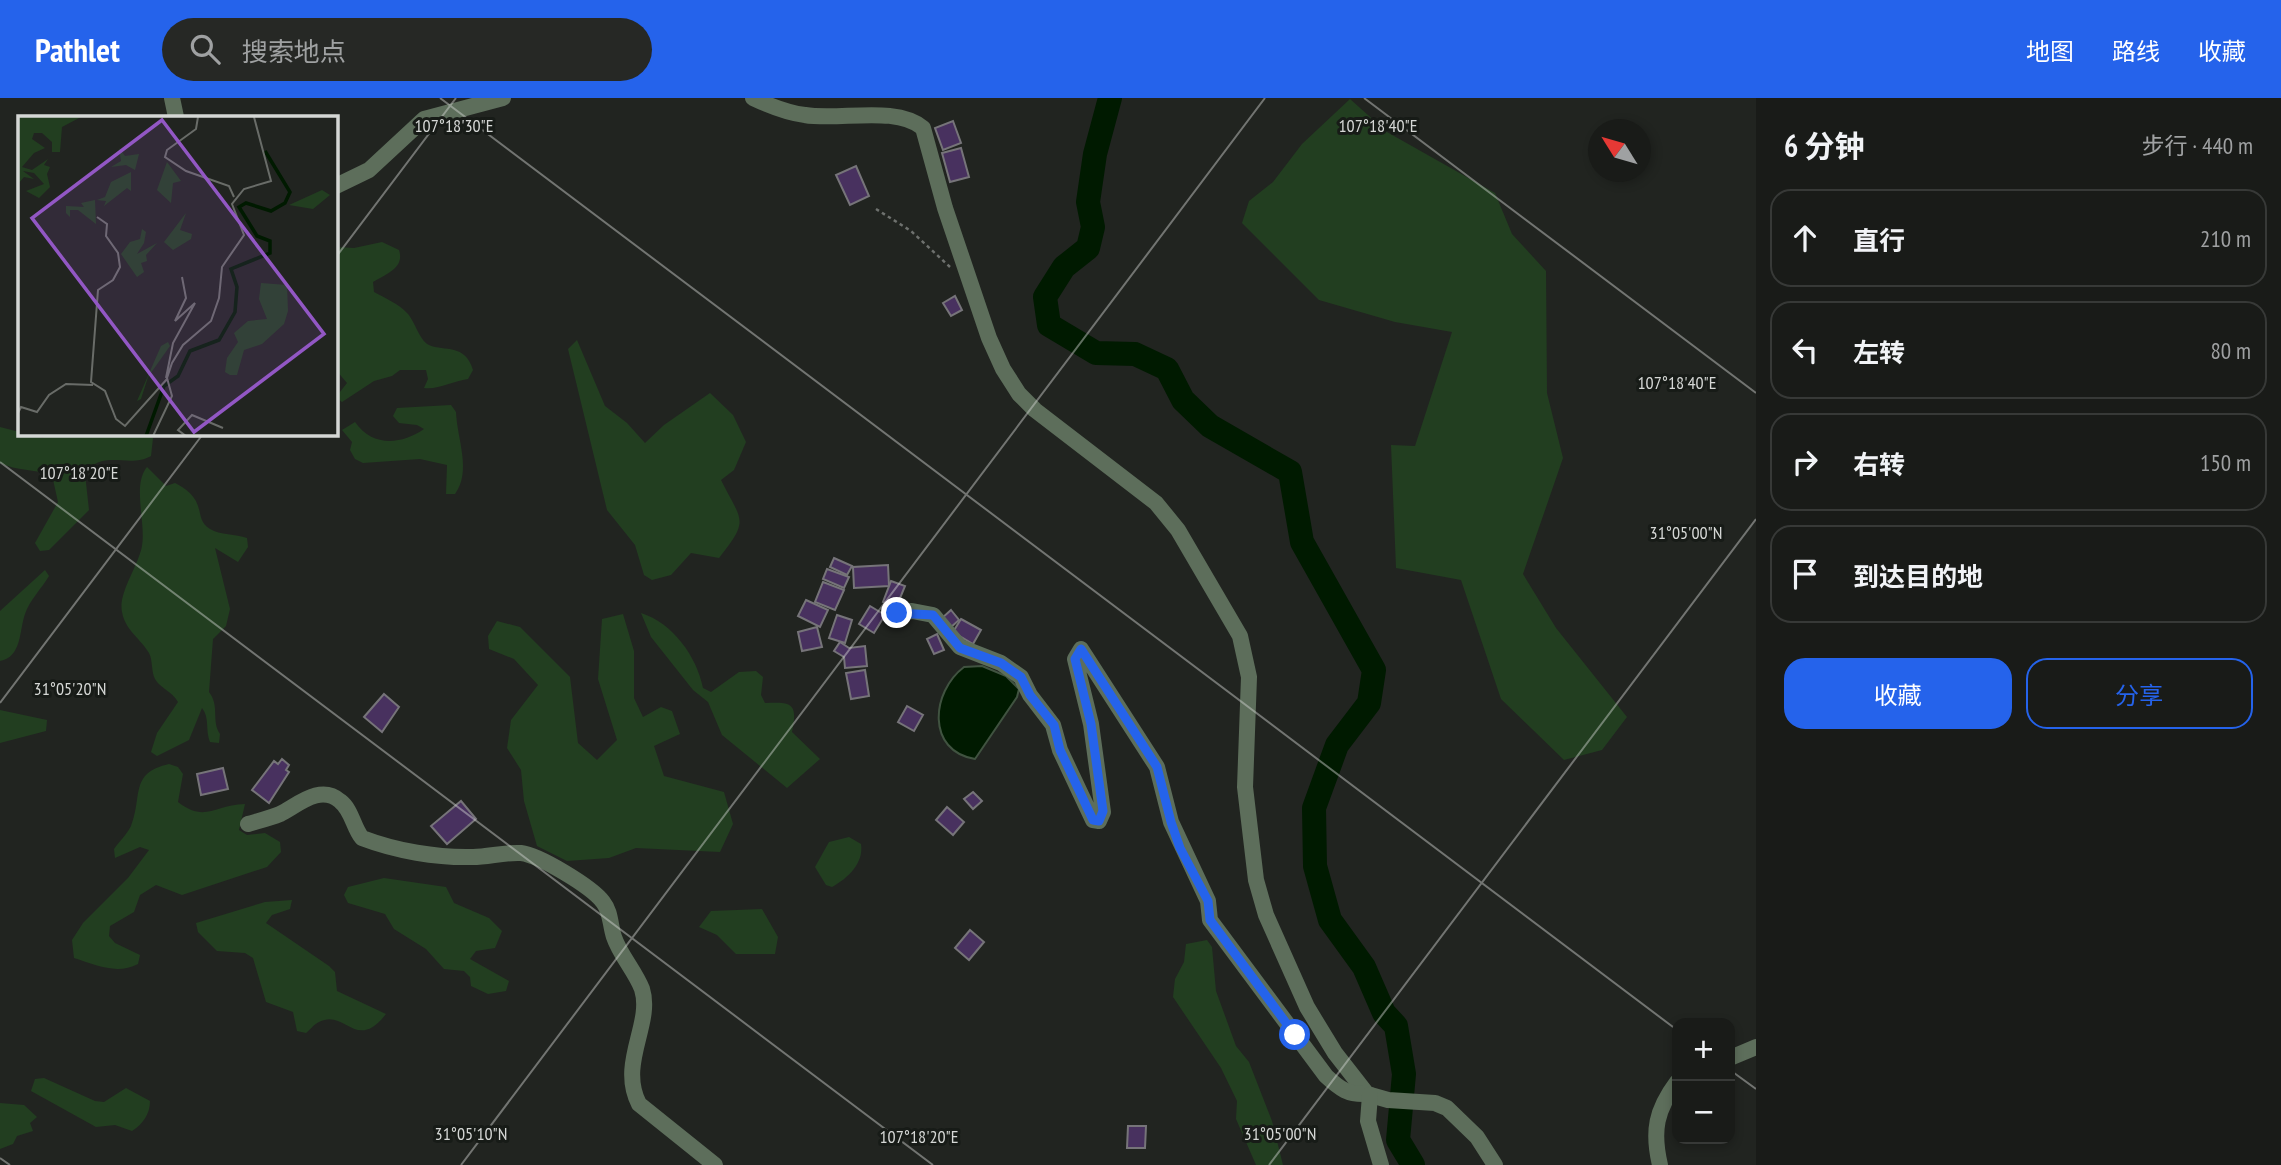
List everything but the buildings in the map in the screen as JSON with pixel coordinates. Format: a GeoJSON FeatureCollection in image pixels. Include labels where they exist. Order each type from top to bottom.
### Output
{"type":"FeatureCollection","features":[{"type":"Feature","properties":{"kind":"street"},"geometry":{"type":"LineString","coordinates":[[173,98],[176,116]]}},
{"type":"Feature","properties":{"kind":"street"},"geometry":{"type":"LineString","coordinates":[[338,185],[369,170],[424,119],[503,98]]}},
{"type":"Feature","properties":{"kind":"street"},"geometry":{"type":"LineString","coordinates":[[753,98],[775,108],[807,116],[904,118],[923,128],[945,208],[989,338],[1003,369],[1019,394],[1035,410],[1156,503],[1178,530],[1231,618],[1246,654],[1249,677],[1245,787],[1249,841],[1259,892],[1307,1007],[1342,1062],[1369,1095],[1367,1121],[1381,1165]]}},
{"type":"Feature","properties":{"kind":"street"},"geometry":{"type":"LineString","coordinates":[[897,613],[933,615],[960,648],[1001,663],[1021,677],[1030,695],[1054,725],[1074,780],[1093,820],[1099,821],[1103,811],[1091,724],[1075,659],[1081,649],[1157,767],[1180,848],[1208,901],[1210,920],[1326,1076],[1343,1091],[1353,1095],[1369,1095],[1388,1100],[1419,1100],[1447,1108],[1463,1120],[1494,1165]]}},
{"type":"Feature","properties":{"kind":"street"},"geometry":{"type":"LineString","coordinates":[[248,824],[280,814],[312,796],[324,795],[338,799],[349,811],[362,838],[383,846],[456,857],[521,853],[538,859],[586,888],[602,900],[609,912],[614,938],[642,990],[644,1006],[633,1053],[634,1094],[639,1104],[715,1165]]}},
{"type":"Feature","properties":{"kind":"street"},"geometry":{"type":"LineString","coordinates":[[1735,1056],[1756,1047]]}},
{"type":"Feature","properties":{"kind":"street"},"geometry":{"type":"LineString","coordinates":[[1660,1165],[1654,1140],[1655,1124],[1660,1108],[1672,1090]]}},
{"type":"Feature","properties":{"kind":"path"},"geometry":{"type":"LineString","coordinates":[[876,209],[911,231],[938,259],[970,278]]}},
{"type":"Feature","properties":{"kind":"shaded area"},"geometry":{"type":"Polygon","coordinates":[[[1350,99],[1387,132],[1495,193],[1512,234],[1546,271],[1547,393],[1563,458],[1523,574],[1556,628],[1627,717],[1602,750],[1564,760],[1501,699],[1461,580],[1396,568],[1391,445],[1415,446],[1452,332],[1395,322],[1319,300],[1242,223],[1249,201],[1273,182],[1302,144],[1350,99]]]}},
{"type":"Feature","properties":{"kind":"shaded area"},"geometry":{"type":"Polygon","coordinates":[[[382,242],[399,250],[397,266],[373,282],[374,292],[404,310],[426,343],[460,352],[465,356],[473,370],[468,379],[440,387],[424,388],[428,379],[426,370],[400,370],[392,376],[374,381],[342,402],[338,399],[347,383],[338,372],[338,247],[354,248],[382,242]]]}},
{"type":"Feature","properties":{"kind":"shaded area"},"geometry":{"type":"Polygon","coordinates":[[[577,340],[605,406],[627,423],[645,443],[664,425],[710,393],[733,415],[746,442],[734,470],[721,480],[740,520],[735,535],[719,558],[691,553],[671,575],[652,580],[644,575],[635,545],[607,510],[568,349],[577,340]]]}},
{"type":"Feature","properties":{"kind":"shaded area"},"geometry":{"type":"Polygon","coordinates":[[[451,405],[456,412],[463,465],[460,485],[455,494],[446,494],[447,465],[420,459],[363,463],[355,459],[350,450],[352,442],[342,430],[355,422],[370,436],[378,439],[387,441],[406,438],[424,429],[417,425],[399,423],[393,416],[397,408],[451,405]]]}},
{"type":"Feature","properties":{"kind":"shaded area"},"geometry":{"type":"Polygon","coordinates":[[[0,427],[18,432],[18,436],[43,438],[153,438],[151,456],[134,461],[108,460],[92,466],[85,474],[89,510],[49,550],[40,551],[35,543],[58,502],[52,475],[0,463],[0,427]]]}},
{"type":"Feature","properties":{"kind":"shaded area"},"geometry":{"type":"Polygon","coordinates":[[[147,467],[166,486],[175,483],[193,496],[202,520],[210,529],[247,538],[248,547],[238,562],[215,548],[230,609],[226,626],[213,639],[209,692],[214,703],[220,734],[219,743],[210,742],[202,708],[189,740],[157,756],[151,752],[157,733],[178,702],[155,679],[149,653],[126,624],[122,612],[123,597],[142,546],[140,484],[147,467]]]}},
{"type":"Feature","properties":{"kind":"shaded area"},"geometry":{"type":"Polygon","coordinates":[[[45,570],[49,576],[27,609],[16,649],[7,659],[0,661],[0,611],[45,570]]]}},
{"type":"Feature","properties":{"kind":"shaded area"},"geometry":{"type":"Polygon","coordinates":[[[641,613],[663,625],[682,643],[695,665],[703,688],[711,692],[739,672],[756,671],[763,677],[761,695],[765,703],[791,706],[794,715],[792,732],[820,759],[787,788],[722,735],[708,702],[693,690],[651,637],[641,613]]]}},
{"type":"Feature","properties":{"kind":"shaded area"},"geometry":{"type":"Polygon","coordinates":[[[623,614],[634,651],[634,698],[643,717],[661,707],[672,711],[680,734],[654,746],[664,776],[724,792],[733,824],[720,852],[636,848],[609,858],[567,861],[537,846],[524,801],[521,770],[507,748],[511,720],[538,685],[514,659],[489,649],[488,636],[497,621],[520,627],[570,677],[578,743],[597,760],[617,740],[598,679],[602,619],[623,614]]]}},
{"type":"Feature","properties":{"kind":"shaded area"},"geometry":{"type":"Polygon","coordinates":[[[982,666],[1006,676],[1019,689],[1017,697],[975,759],[959,754],[948,745],[941,733],[940,705],[953,678],[964,667],[982,666]]]}},
{"type":"Feature","properties":{"kind":"shaded area"},"geometry":{"type":"Polygon","coordinates":[[[0,710],[47,720],[46,731],[0,743],[0,710]]]}},
{"type":"Feature","properties":{"kind":"shaded area"},"geometry":{"type":"Polygon","coordinates":[[[169,764],[178,767],[183,774],[178,802],[187,808],[203,812],[245,804],[239,830],[247,835],[265,833],[280,842],[281,852],[267,867],[182,895],[156,885],[140,895],[134,912],[110,926],[109,936],[115,943],[140,955],[138,964],[114,969],[74,958],[72,940],[83,923],[128,878],[149,850],[140,847],[115,858],[114,849],[131,826],[143,780],[156,768],[169,764]]]}},
{"type":"Feature","properties":{"kind":"shaded area"},"geometry":{"type":"Polygon","coordinates":[[[849,837],[861,844],[857,864],[838,883],[832,887],[826,885],[815,867],[829,842],[849,837]]]}},
{"type":"Feature","properties":{"kind":"shaded area"},"geometry":{"type":"Polygon","coordinates":[[[384,878],[446,887],[454,903],[489,918],[502,931],[495,948],[476,951],[470,959],[509,981],[506,991],[488,994],[471,986],[470,977],[464,971],[444,969],[426,949],[394,929],[385,914],[348,903],[344,895],[348,887],[384,878]]]}},
{"type":"Feature","properties":{"kind":"shaded area"},"geometry":{"type":"Polygon","coordinates":[[[292,900],[290,909],[272,915],[266,923],[329,966],[335,972],[337,991],[386,1014],[376,1025],[367,1030],[358,1030],[328,1019],[317,1023],[306,1033],[297,1031],[293,1012],[266,1002],[253,958],[245,953],[217,951],[198,932],[196,923],[265,902],[292,900]]]}},
{"type":"Feature","properties":{"kind":"shaded area"},"geometry":{"type":"Polygon","coordinates":[[[762,909],[778,937],[775,954],[736,954],[717,935],[699,927],[711,911],[762,909]]]}},
{"type":"Feature","properties":{"kind":"shaded area"},"geometry":{"type":"Polygon","coordinates":[[[1207,940],[1212,947],[1216,991],[1236,1046],[1249,1062],[1272,1121],[1283,1165],[1256,1165],[1236,1119],[1237,1101],[1221,1068],[1173,997],[1175,979],[1184,962],[1186,944],[1207,940]]]}},
{"type":"Feature","properties":{"kind":"shaded area"},"geometry":{"type":"Polygon","coordinates":[[[44,1078],[95,1101],[104,1102],[126,1088],[150,1101],[149,1110],[143,1122],[132,1131],[115,1125],[96,1127],[31,1091],[35,1079],[44,1078]]]}},
{"type":"Feature","properties":{"kind":"shaded area"},"geometry":{"type":"Polygon","coordinates":[[[0,1103],[24,1105],[37,1117],[30,1123],[33,1131],[17,1136],[13,1144],[0,1149],[0,1103]]]}},
{"type":"Feature","properties":{"kind":"waterway"},"geometry":{"type":"LineString","coordinates":[[1110,98],[1095,154],[1088,202],[1093,227],[1088,248],[1064,267],[1045,297],[1049,325],[1096,353],[1135,354],[1167,369],[1183,400],[1210,426],[1290,472],[1302,542],[1374,670],[1369,703],[1337,745],[1314,808],[1315,866],[1330,920],[1364,967],[1384,1013],[1396,1026],[1404,1074],[1398,1140],[1413,1165]]}},
{"type":"Feature","properties":{"kind":"route"},"geometry":{"type":"LineString","coordinates":[[897,613],[912,611],[933,615],[960,648],[1001,663],[1021,677],[1030,695],[1054,725],[1060,750],[1074,780],[1093,820],[1099,821],[1103,811],[1096,778],[1091,724],[1075,659],[1081,649],[1104,689],[1133,727],[1157,767],[1180,848],[1208,901],[1210,920],[1295,1035]]}}]}
